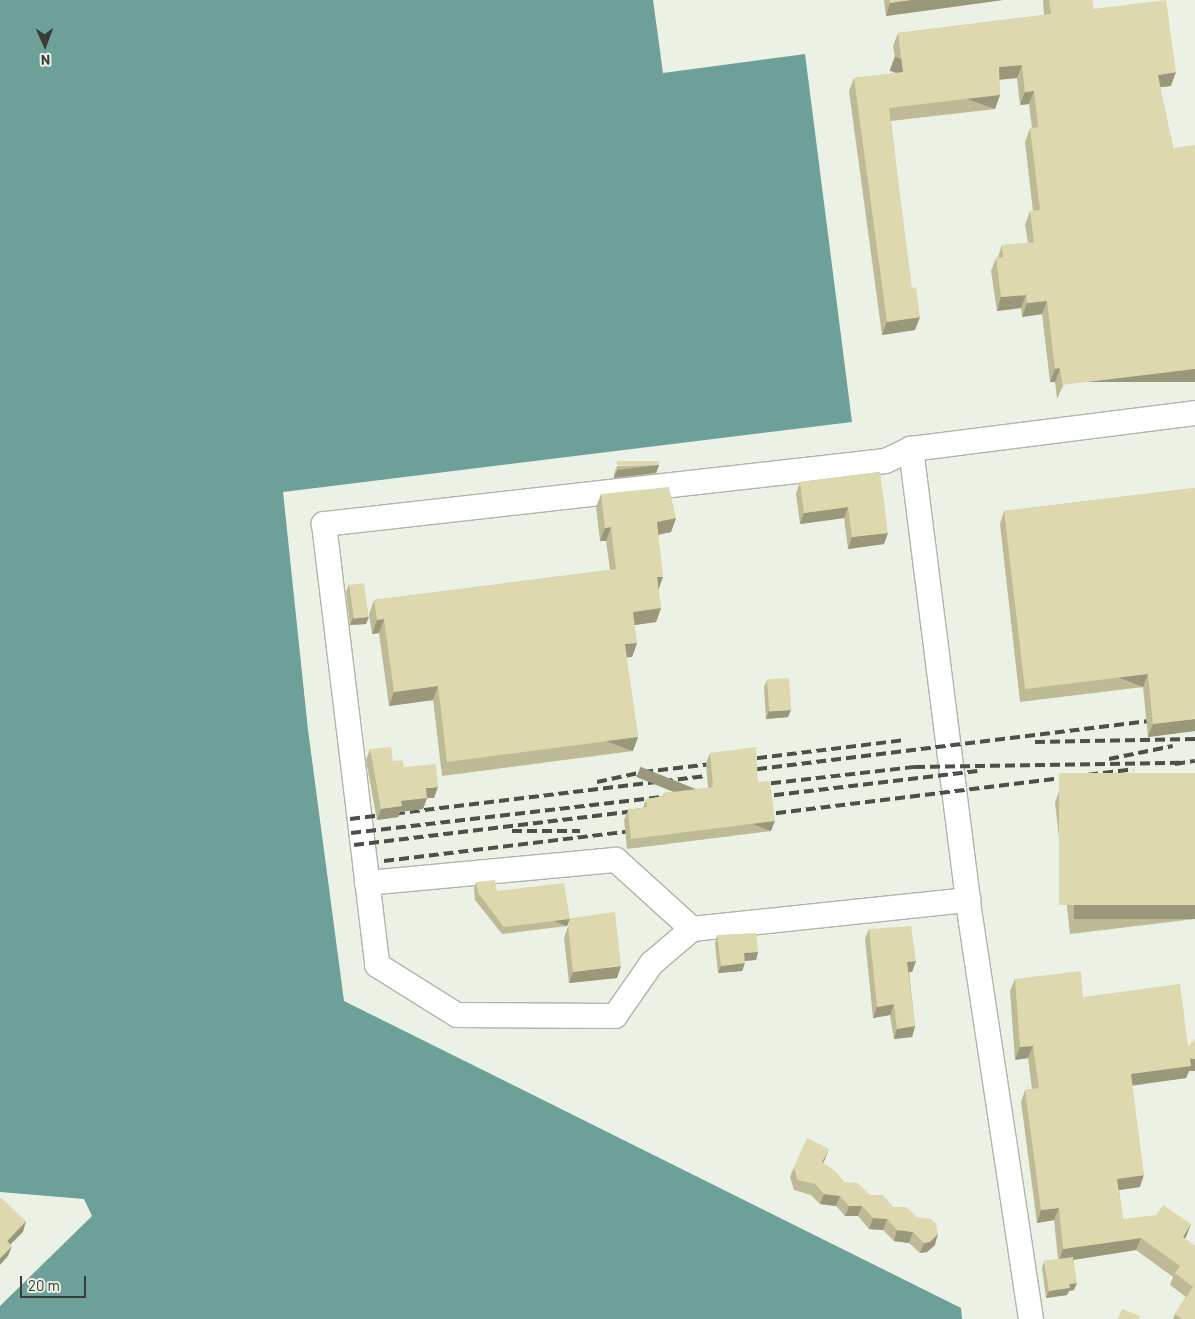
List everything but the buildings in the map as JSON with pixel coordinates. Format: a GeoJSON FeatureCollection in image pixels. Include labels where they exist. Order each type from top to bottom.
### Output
{"type":"FeatureCollection","features":[{"type":"Feature","properties":{"kind":"street"},"geometry":{"type":"LineString","coordinates":[[968,900],[692,929],[652,963],[615,1016],[457,1015],[376,965],[324,524],[885,461],[911,449],[1195,413]]}},
{"type":"Feature","properties":{"kind":"street"},"geometry":{"type":"LineString","coordinates":[[911,449],[968,900],[1031,1319]]}},
{"type":"Feature","properties":{"kind":"street"},"geometry":{"type":"LineString","coordinates":[[367,883],[616,860],[692,929]]}},
{"type":"Feature","properties":{"kind":"water"},"geometry":{"type":"Polygon","coordinates":[[[0,0],[653,0],[663,73],[805,54],[852,422],[283,492],[308,730],[344,1001],[961,1308],[962,1319],[0,1319],[0,1306],[92,1216],[84,1199],[0,1192],[0,0]]]}},
{"type":"Feature","properties":{"kind":"railway"},"geometry":{"type":"LineString","coordinates":[[742,771],[1147,721]]}},
{"type":"Feature","properties":{"kind":"railway"},"geometry":{"type":"LineString","coordinates":[[1035,742],[1195,739]]}},
{"type":"Feature","properties":{"kind":"railway"},"geometry":{"type":"LineString","coordinates":[[742,760],[904,740]]}},
{"type":"Feature","properties":{"kind":"railway"},"geometry":{"type":"LineString","coordinates":[[1109,759],[1173,746]]}},
{"type":"Feature","properties":{"kind":"railway"},"geometry":{"type":"LineString","coordinates":[[1175,764],[1195,761]]}},
{"type":"Feature","properties":{"kind":"railway"},"geometry":{"type":"LineString","coordinates":[[597,782],[643,772],[720,763]]}},
{"type":"Feature","properties":{"kind":"railway"},"geometry":{"type":"LineString","coordinates":[[756,785],[915,767],[1180,763]]}},
{"type":"Feature","properties":{"kind":"railway"},"geometry":{"type":"LineString","coordinates":[[761,815],[1133,769]]}},
{"type":"Feature","properties":{"kind":"railway"},"geometry":{"type":"LineString","coordinates":[[759,797],[977,771]]}},
{"type":"Feature","properties":{"kind":"railway"},"geometry":{"type":"LineString","coordinates":[[350,819],[720,774]]}},
{"type":"Feature","properties":{"kind":"railway"},"geometry":{"type":"LineString","coordinates":[[351,833],[677,795]]}},
{"type":"Feature","properties":{"kind":"railway"},"geometry":{"type":"LineString","coordinates":[[354,845],[642,810]]}},
{"type":"Feature","properties":{"kind":"railway"},"geometry":{"type":"LineString","coordinates":[[384,861],[639,830]]}},
{"type":"Feature","properties":{"kind":"railway"},"geometry":{"type":"LineString","coordinates":[[512,831],[580,831]]}}]}
